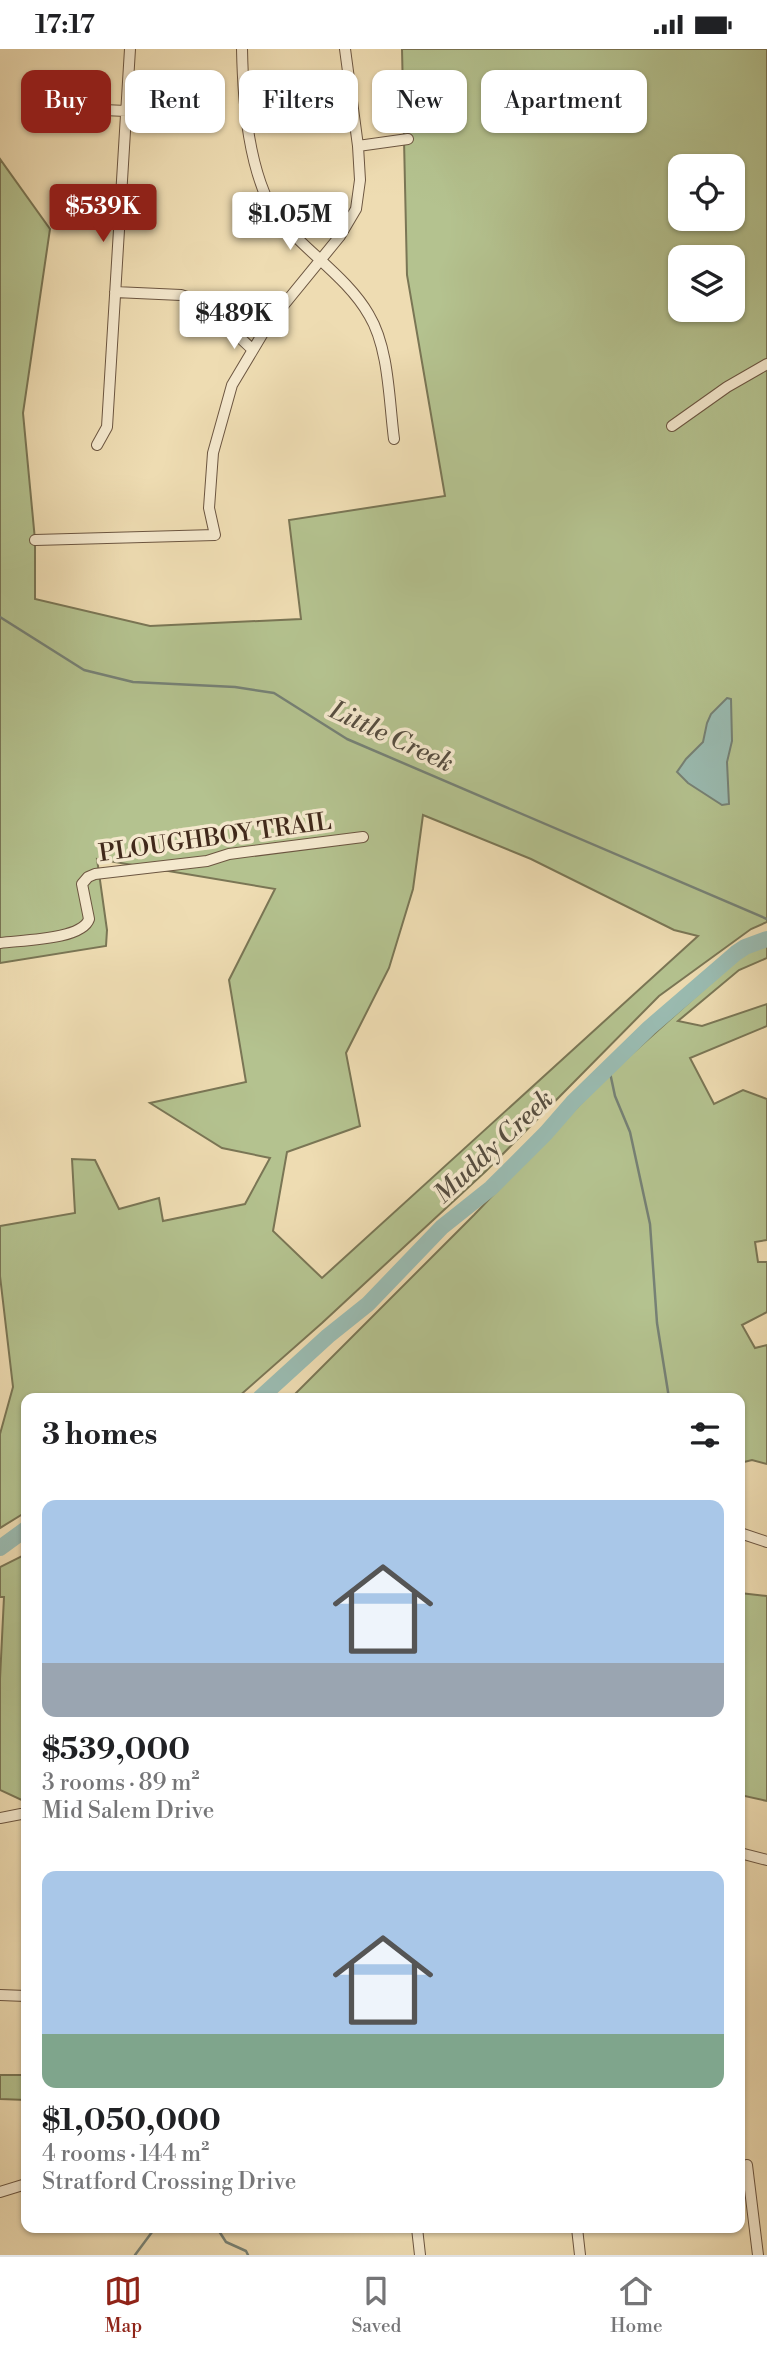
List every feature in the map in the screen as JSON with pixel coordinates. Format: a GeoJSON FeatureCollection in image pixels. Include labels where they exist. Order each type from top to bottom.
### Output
{"type":"FeatureCollection","features":[{"type":"Feature","properties":{"kind":"street"},"geometry":{"type":"LineString","coordinates":[[129,70],[130,49]]}},
{"type":"Feature","properties":{"kind":"street"},"geometry":{"type":"LineString","coordinates":[[242,49],[242,73],[251,142],[259,179],[278,219],[357,296],[370,316],[379,335],[394,439]]}},
{"type":"Feature","properties":{"kind":"street"},"geometry":{"type":"LineString","coordinates":[[36,540],[215,535],[209,508],[213,453],[232,385],[269,323],[340,236],[356,209],[360,180],[358,146],[345,49]]}},
{"type":"Feature","properties":{"kind":"street"},"geometry":{"type":"LineString","coordinates":[[97,445],[107,427],[125,127]]}},
{"type":"Feature","properties":{"kind":"street"},"geometry":{"type":"LineString","coordinates":[[358,146],[408,139]]}},
{"type":"Feature","properties":{"kind":"street"},"geometry":{"type":"LineString","coordinates":[[115,292],[181,295],[202,302],[253,350]]}},
{"type":"Feature","properties":{"kind":"street"},"geometry":{"type":"LineString","coordinates":[[672,426],[727,387],[767,363]]}},
{"type":"Feature","properties":{"kind":"street","name":"PLOUGHBOY TRAIL"},"geometry":{"type":"LineString","coordinates":[[0,943],[50,937],[85,927],[89,919],[82,884],[95,874],[207,861],[229,854],[363,837]]}},
{"type":"Feature","properties":{"kind":"street"},"geometry":{"type":"LineString","coordinates":[[745,1535],[767,1542]]}},
{"type":"Feature","properties":{"kind":"street"},"geometry":{"type":"LineString","coordinates":[[0,1818],[21,1814]]}},
{"type":"Feature","properties":{"kind":"street"},"geometry":{"type":"LineString","coordinates":[[745,1854],[767,1860]]}},
{"type":"Feature","properties":{"kind":"street"},"geometry":{"type":"LineString","coordinates":[[0,1995],[21,1996]]}},
{"type":"Feature","properties":{"kind":"street"},"geometry":{"type":"LineString","coordinates":[[747,2165],[761,2248]]}},
{"type":"Feature","properties":{"kind":"street"},"geometry":{"type":"LineString","coordinates":[[0,2192],[21,2186]]}},
{"type":"Feature","properties":{"kind":"street"},"geometry":{"type":"LineString","coordinates":[[418,2233],[420,2255]]}},
{"type":"Feature","properties":{"kind":"street"},"geometry":{"type":"LineString","coordinates":[[578,2233],[580,2255]]}},
{"type":"Feature","properties":{"kind":"green space"},"geometry":{"type":"Polygon","coordinates":[[[402,49],[767,49],[767,922],[751,929],[659,996],[486,1171],[243,1393],[21,1393],[21,1515],[0,1528],[0,1434],[13,1387],[0,1276],[0,1226],[75,1213],[72,1159],[95,1160],[119,1209],[159,1198],[163,1221],[245,1204],[270,1158],[222,1148],[150,1103],[246,1082],[229,980],[275,889],[97,859],[107,930],[106,946],[0,963],[0,159],[50,229],[23,413],[35,540],[35,599],[150,626],[301,619],[289,520],[445,496],[407,275],[404,133],[467,133],[467,70],[402,70],[402,49]],[[423,815],[413,889],[389,968],[346,1053],[360,1126],[287,1152],[273,1231],[322,1278],[698,936],[674,930],[531,859],[423,815]]]}},
{"type":"Feature","properties":{"kind":"green space"},"geometry":{"type":"Polygon","coordinates":[[[767,944],[767,958],[739,970],[678,1021],[702,1026],[767,1004],[767,1026],[690,1058],[714,1104],[743,1090],[767,1099],[767,1240],[755,1242],[758,1262],[767,1262],[767,1312],[742,1325],[755,1348],[767,1345],[767,1464],[752,1460],[745,1462],[745,1393],[296,1393],[474,1215],[604,1079],[745,952],[767,944]]]}},
{"type":"Feature","properties":{"kind":"green space"},"geometry":{"type":"Polygon","coordinates":[[[21,1556],[21,1800],[0,1790],[0,1679],[4,1597],[0,1597],[0,1567],[21,1556]]]}},
{"type":"Feature","properties":{"kind":"green space"},"geometry":{"type":"Polygon","coordinates":[[[745,1594],[767,1596],[767,1801],[745,1796],[745,1594]]]}},
{"type":"Feature","properties":{"kind":"green space"},"geometry":{"type":"Polygon","coordinates":[[[0,2075],[21,2075],[21,2100],[0,2099],[0,2075]]]}},
{"type":"Feature","properties":{"kind":"water"},"geometry":{"type":"Polygon","coordinates":[[[727,698],[731,699],[732,741],[727,762],[729,804],[722,805],[688,783],[677,772],[703,742],[711,714],[727,698]]]}},
{"type":"Feature","properties":{"kind":"waterway","name":"Little Creek"},"geometry":{"type":"LineString","coordinates":[[0,617],[84,670],[133,682],[235,687],[274,693],[347,739],[767,919]]}},
{"type":"Feature","properties":{"kind":"waterway","name":"Muddy Creek"},"geometry":{"type":"LineString","coordinates":[[265,1393],[368,1304],[442,1227],[491,1188],[649,1028],[736,953],[767,939]]}},
{"type":"Feature","properties":{"kind":"waterway"},"geometry":{"type":"LineString","coordinates":[[609,1068],[615,1096],[630,1132],[650,1224],[657,1323],[668,1393]]}},
{"type":"Feature","properties":{"kind":"waterway","name":"Muddy Creek"},"geometry":{"type":"LineString","coordinates":[[0,1548],[21,1533]]}},
{"type":"Feature","properties":{"kind":"waterway"},"geometry":{"type":"LineString","coordinates":[[135,2255],[151,2233]]}},
{"type":"Feature","properties":{"kind":"waterway"},"geometry":{"type":"LineString","coordinates":[[220,2233],[226,2242],[246,2251],[248,2255]]}}]}
